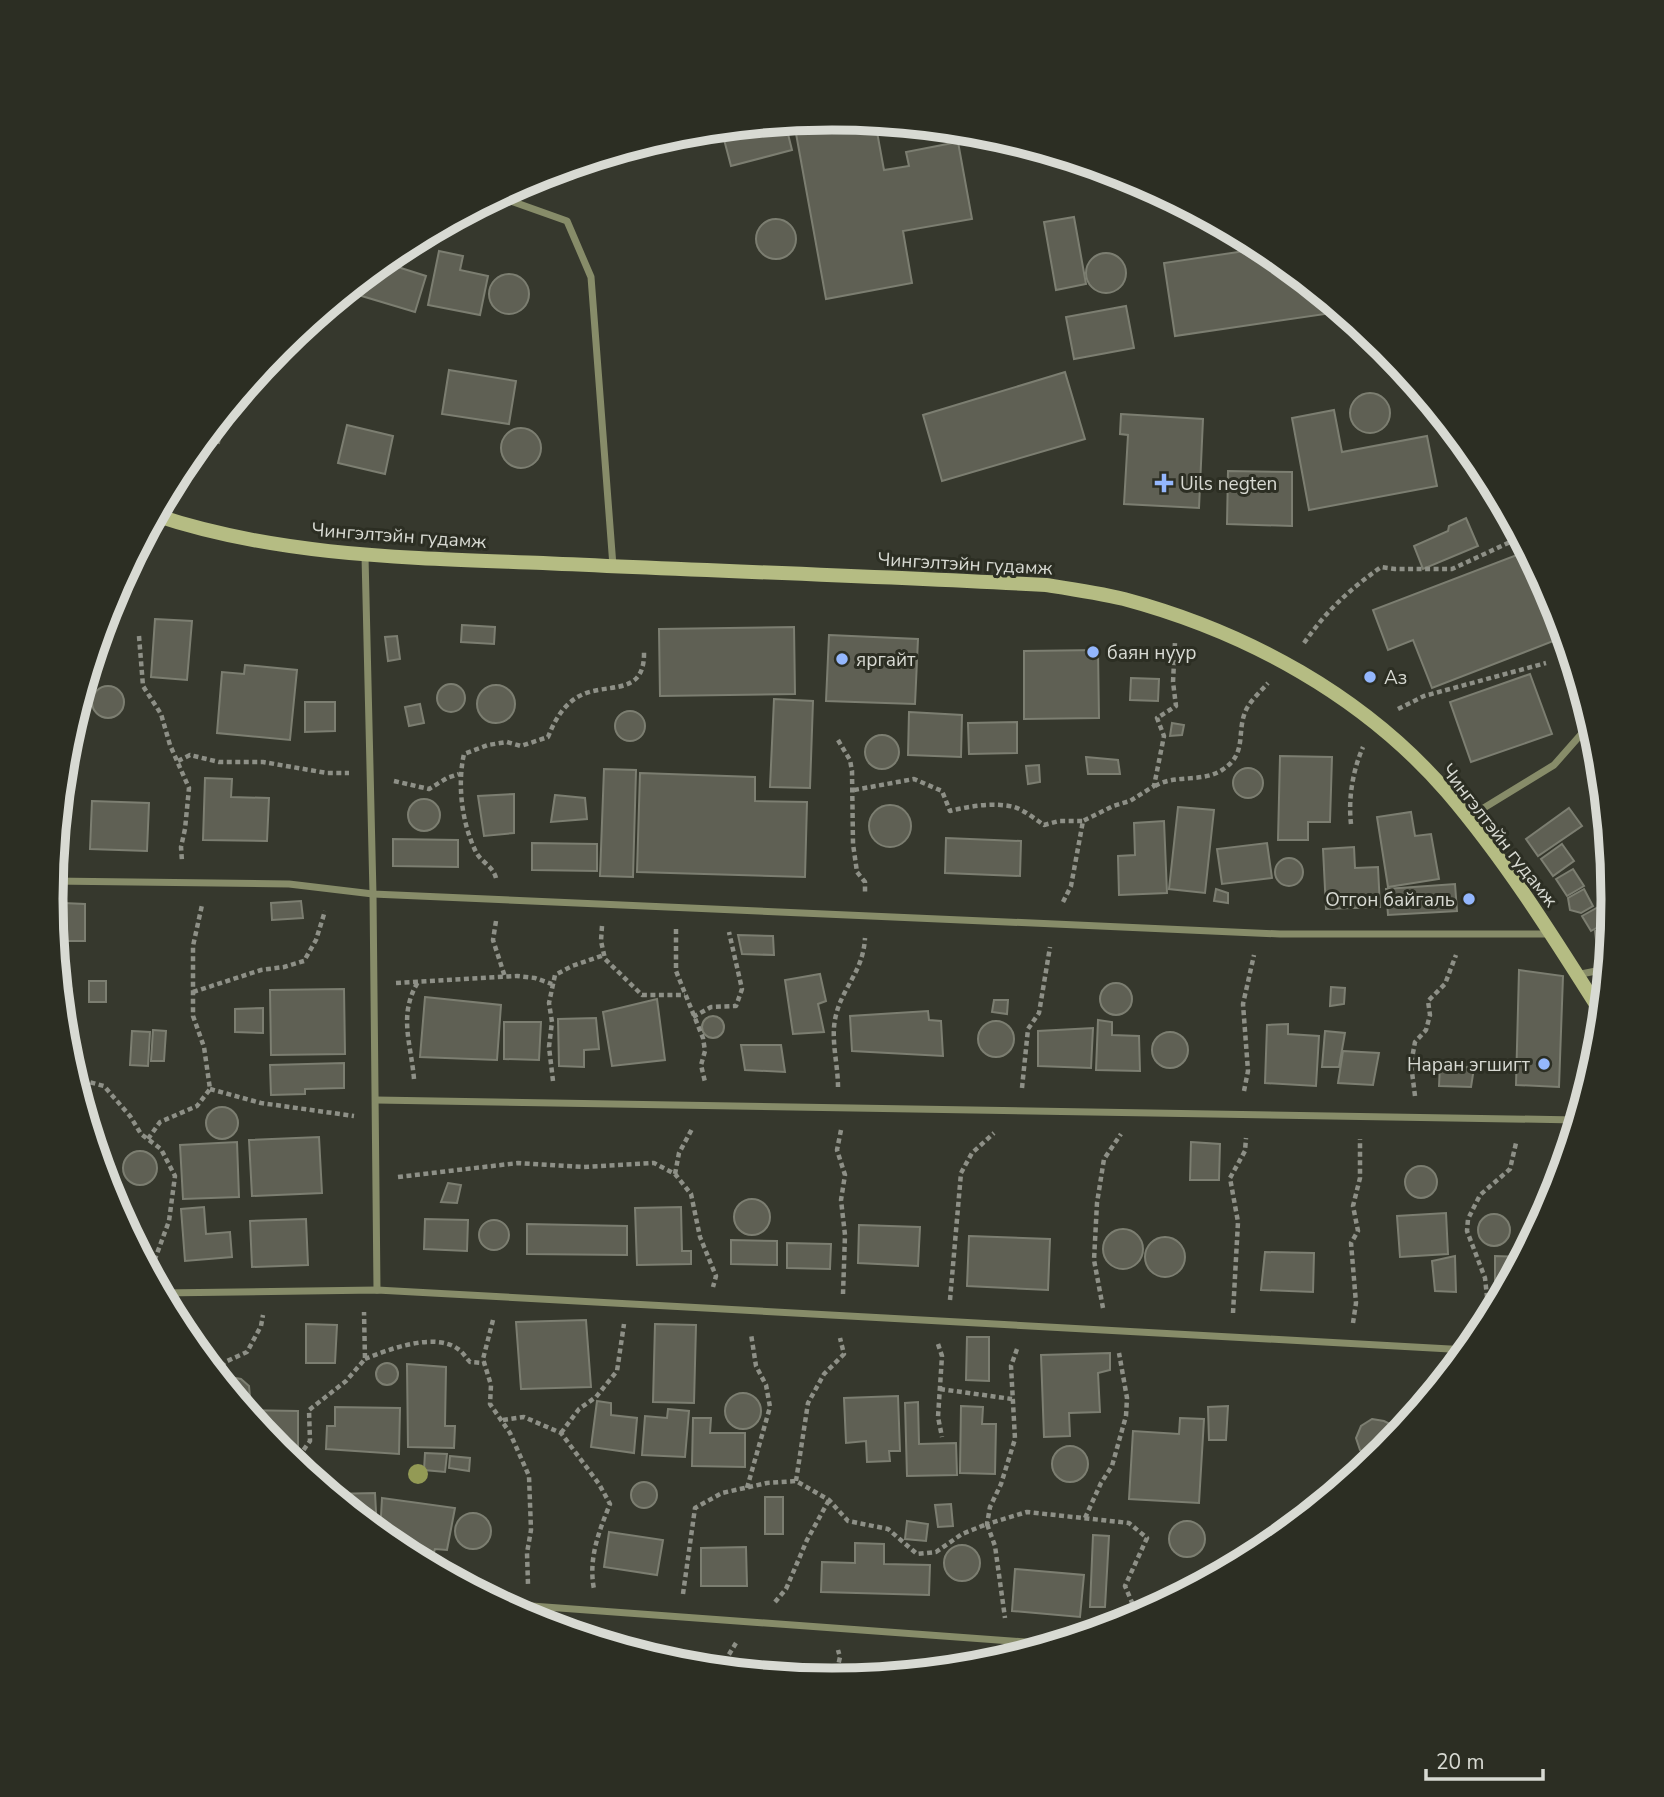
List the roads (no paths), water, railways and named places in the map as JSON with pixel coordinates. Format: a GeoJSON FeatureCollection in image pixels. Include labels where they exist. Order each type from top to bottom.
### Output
{"type":"FeatureCollection","features":[{"type":"Feature","properties":{"kind":"main road","name":"Чингэлтэйн гудамж"},"geometry":{"type":"LineString","coordinates":[[164,518],[247,539],[365,556],[1046,585],[1124,599],[1176,616],[1224,633],[1311,677],[1373,722],[1427,770],[1468,818],[1552,934],[1594,1001]]}},
{"type":"Feature","properties":{"kind":"street"},"geometry":{"type":"LineString","coordinates":[[510,201],[567,221],[591,277],[612,567]]}},
{"type":"Feature","properties":{"kind":"street"},"geometry":{"type":"LineString","coordinates":[[365,556],[373,894],[377,1290]]}},
{"type":"Feature","properties":{"kind":"street"},"geometry":{"type":"LineString","coordinates":[[1468,818],[1554,765],[1583,733]]}},
{"type":"Feature","properties":{"kind":"street"},"geometry":{"type":"LineString","coordinates":[[64,881],[289,884],[373,894],[1258,933],[1552,934]]}},
{"type":"Feature","properties":{"kind":"street"},"geometry":{"type":"LineString","coordinates":[[1576,975],[1597,971]]}},
{"type":"Feature","properties":{"kind":"street"},"geometry":{"type":"LineString","coordinates":[[376,1100],[1568,1120]]}},
{"type":"Feature","properties":{"kind":"street"},"geometry":{"type":"LineString","coordinates":[[172,1293],[377,1290],[1455,1349]]}},
{"type":"Feature","properties":{"kind":"street"},"geometry":{"type":"LineString","coordinates":[[532,1606],[1028,1642]]}},
{"type":"Feature","properties":{"kind":"place","name":"Uils negten"},"geometry":{"type":"Point","coordinates":[1164,483]}},
{"type":"Feature","properties":{"kind":"place","name":"баян нуур"},"geometry":{"type":"Point","coordinates":[1093,652]}},
{"type":"Feature","properties":{"kind":"place","name":"яргайт"},"geometry":{"type":"Point","coordinates":[842,659]}},
{"type":"Feature","properties":{"kind":"place","name":"Аз"},"geometry":{"type":"Point","coordinates":[1370,677]}},
{"type":"Feature","properties":{"kind":"place","name":"Отгон байгаль"},"geometry":{"type":"Point","coordinates":[1469,899]}},
{"type":"Feature","properties":{"kind":"place","name":"Наран эгшигт"},"geometry":{"type":"Point","coordinates":[1544,1064]}}]}
